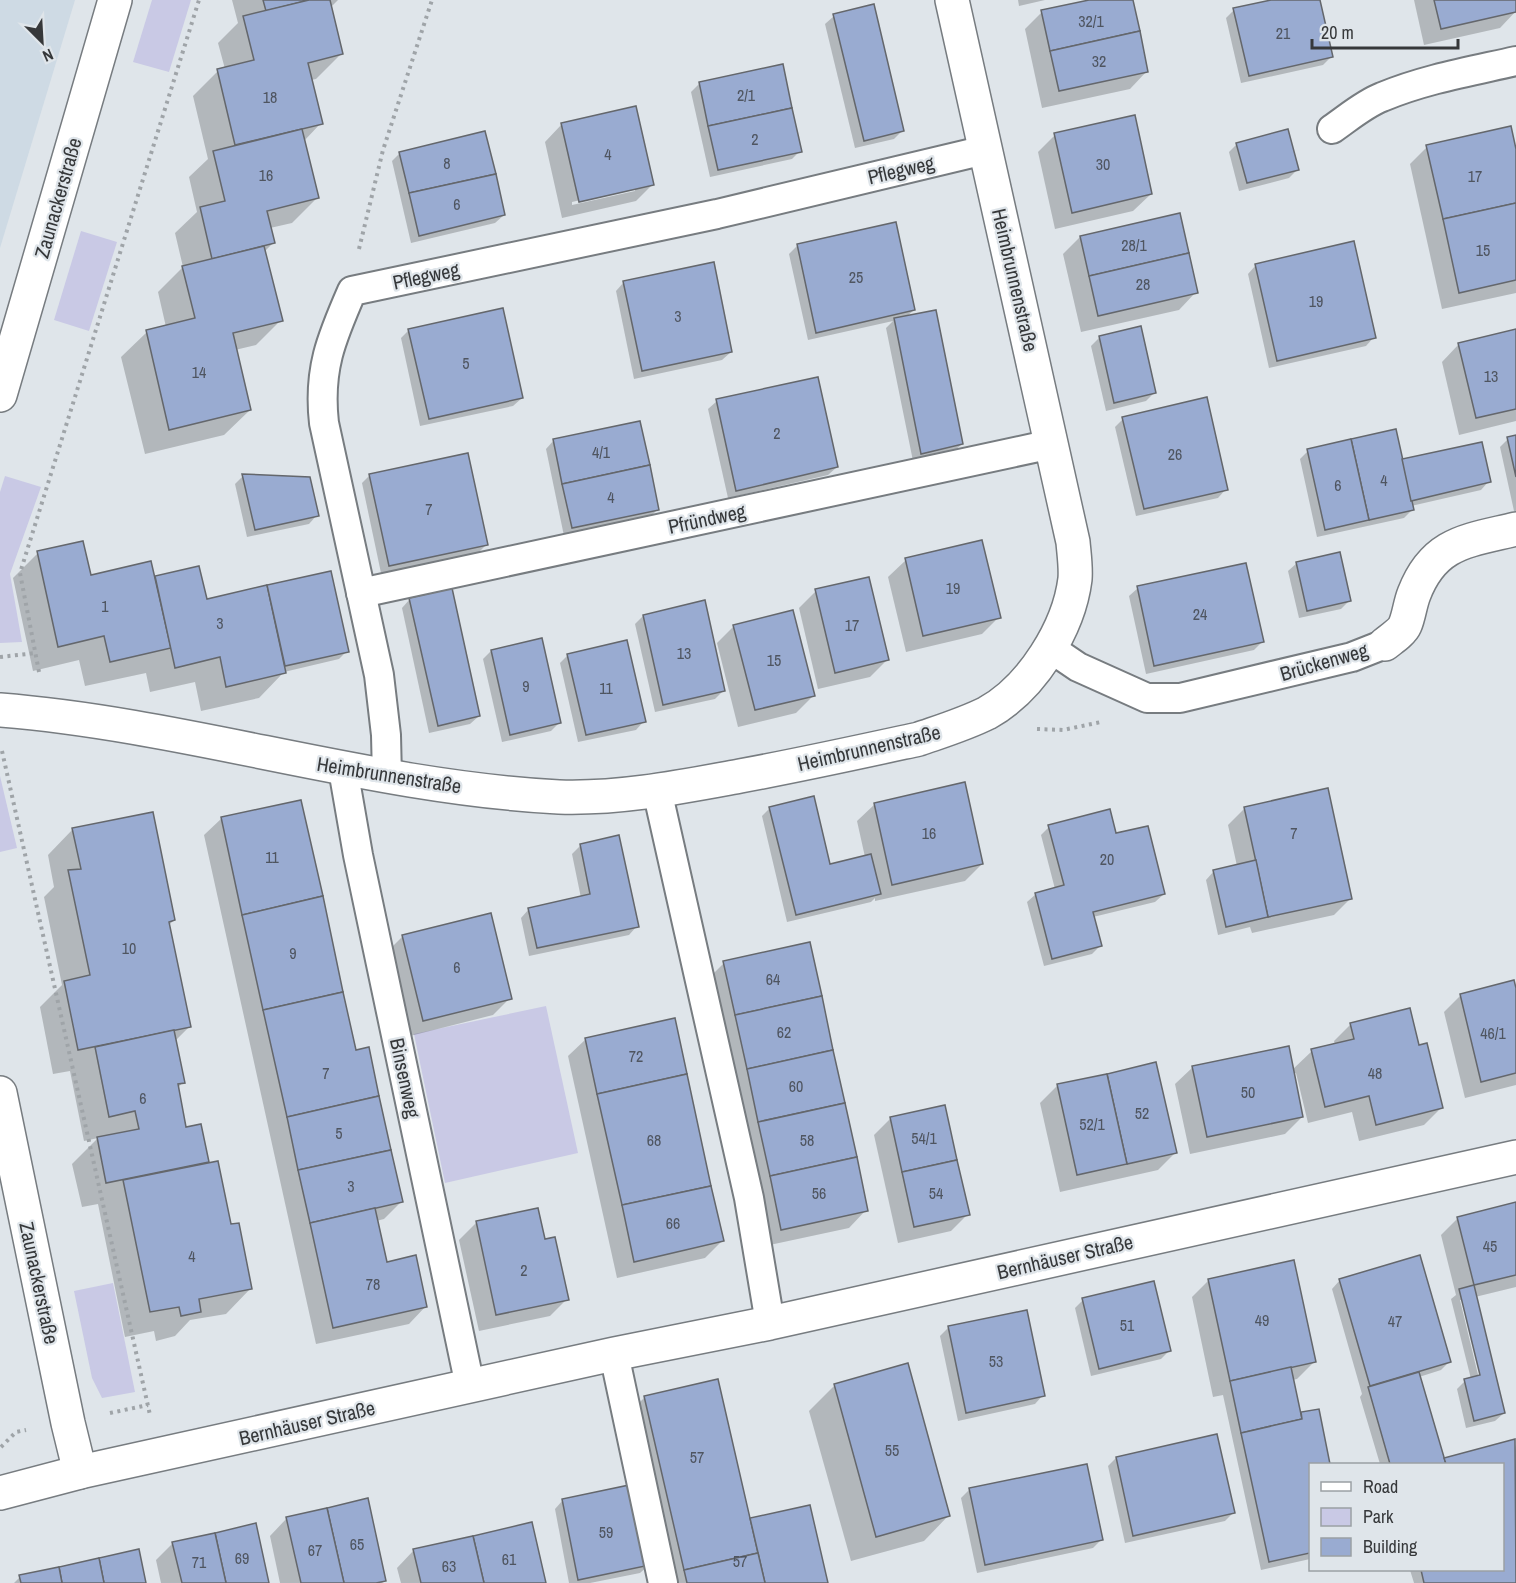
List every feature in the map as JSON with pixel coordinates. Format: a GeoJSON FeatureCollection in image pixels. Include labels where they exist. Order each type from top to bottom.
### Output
{"type":"FeatureCollection","features":[{"type":"Feature","properties":{"kind":"street","name":"Zaunackerstraße"},"geometry":{"type":"LineString","coordinates":[[0,395],[115,0]]}},
{"type":"Feature","properties":{"kind":"street","name":"Heimbrunnenstraße"},"geometry":{"type":"LineString","coordinates":[[0,710],[47,714],[122,726],[387,777],[496,792],[561,797],[614,796],[657,790],[783,768],[919,739],[956,727],[989,712],[1011,696],[1050,648],[1066,618],[1075,578],[1073,542],[952,0]]}},
{"type":"Feature","properties":{"kind":"street","name":"Brückenweg"},"geometry":{"type":"LineString","coordinates":[[1385,644],[1405,627],[1411,601],[1421,575],[1438,555],[1462,543],[1516,529]]}},
{"type":"Feature","properties":{"kind":"street","name":"Zaunackerstraße"},"geometry":{"type":"LineString","coordinates":[[0,1094],[65,1411],[80,1472]]}},
{"type":"Feature","properties":{"kind":"street","name":"Bernhäuser Straße"},"geometry":{"type":"LineString","coordinates":[[0,1493],[80,1472],[614,1354],[770,1323],[1516,1157]]}},
{"type":"Feature","properties":{"kind":"lane"},"geometry":{"type":"LineString","coordinates":[[1332,129],[1380,97],[1412,86],[1516,62]]}},
{"type":"Feature","properties":{"kind":"lane","name":"Pflegweg"},"geometry":{"type":"LineString","coordinates":[[352,291],[717,214],[985,150]]}},
{"type":"Feature","properties":{"kind":"lane"},"geometry":{"type":"LineString","coordinates":[[352,291],[334,333],[324,365],[321,398],[324,423],[379,675],[386,735],[387,777]]}},
{"type":"Feature","properties":{"kind":"lane","name":"Pfründweg"},"geometry":{"type":"LineString","coordinates":[[361,593],[1052,444]]}},
{"type":"Feature","properties":{"kind":"lane","name":"Brückenweg"},"geometry":{"type":"LineString","coordinates":[[1050,648],[1078,667],[1147,698],[1180,698],[1352,657],[1385,644]]}},
{"type":"Feature","properties":{"kind":"lane","name":"Binsenweg"},"geometry":{"type":"LineString","coordinates":[[343,769],[358,855],[470,1386]]}},
{"type":"Feature","properties":{"kind":"lane"},"geometry":{"type":"LineString","coordinates":[[657,790],[749,1198],[770,1323]]}},
{"type":"Feature","properties":{"kind":"lane"},"geometry":{"type":"LineString","coordinates":[[614,1354],[663,1583]]}},
{"type":"Feature","properties":{"kind":"path"},"geometry":{"type":"LineString","coordinates":[[47,714],[20,573],[199,0]]}},
{"type":"Feature","properties":{"kind":"path"},"geometry":{"type":"LineString","coordinates":[[352,291],[369,202],[383,150],[432,0]]}},
{"type":"Feature","properties":{"kind":"path"},"geometry":{"type":"LineString","coordinates":[[0,657],[36,652]]}},
{"type":"Feature","properties":{"kind":"path"},"geometry":{"type":"LineString","coordinates":[[989,712],[1032,729],[1063,730],[1090,726],[1124,715],[1147,698]]}},
{"type":"Feature","properties":{"kind":"path"},"geometry":{"type":"LineString","coordinates":[[0,742],[159,1456]]}},
{"type":"Feature","properties":{"kind":"shaded area"},"geometry":{"type":"Polygon","coordinates":[[[0,0],[75,0],[0,248],[0,0]]]}},
{"type":"Feature","properties":{"kind":"green space"},"geometry":{"type":"Polygon","coordinates":[[[152,0],[191,0],[169,72],[133,62],[152,0]]]}},
{"type":"Feature","properties":{"kind":"green space"},"geometry":{"type":"Polygon","coordinates":[[[81,231],[117,242],[89,331],[54,320],[81,231]]]}},
{"type":"Feature","properties":{"kind":"green space"},"geometry":{"type":"Polygon","coordinates":[[[5,476],[41,487],[10,574],[22,642],[0,643],[0,492],[5,476]]]}},
{"type":"Feature","properties":{"kind":"green space"},"geometry":{"type":"Polygon","coordinates":[[[0,776],[17,848],[0,852],[0,776]]]}},
{"type":"Feature","properties":{"kind":"green space"},"geometry":{"type":"Polygon","coordinates":[[[546,1006],[578,1153],[445,1183],[414,1034],[546,1006]]]}},
{"type":"Feature","properties":{"kind":"green space"},"geometry":{"type":"Polygon","coordinates":[[[113,1283],[135,1392],[102,1398],[92,1378],[74,1291],[113,1283]]]}},
{"type":"Feature","properties":{"kind":"building"},"geometry":{"type":"Polygon","coordinates":[[[263,0],[309,0],[266,11],[263,0]]]}},
{"type":"Feature","properties":{"kind":"building"},"geometry":{"type":"Polygon","coordinates":[[[309,0],[330,0],[343,54],[308,63],[323,124],[235,145],[217,69],[254,60],[243,16],[309,0]]]}},
{"type":"Feature","properties":{"kind":"building"},"geometry":{"type":"Polygon","coordinates":[[[1089,0],[1133,0],[1140,31],[1050,51],[1041,10],[1089,0]]]}},
{"type":"Feature","properties":{"kind":"building"},"geometry":{"type":"Polygon","coordinates":[[[1271,0],[1320,0],[1333,57],[1249,76],[1233,8],[1271,0]]]}},
{"type":"Feature","properties":{"kind":"building"},"geometry":{"type":"Polygon","coordinates":[[[1434,0],[1516,0],[1516,12],[1441,29],[1434,0]]]}},
{"type":"Feature","properties":{"kind":"building"},"geometry":{"type":"Polygon","coordinates":[[[874,4],[904,131],[864,141],[833,14],[874,4]]]}},
{"type":"Feature","properties":{"kind":"building"},"geometry":{"type":"Polygon","coordinates":[[[1140,31],[1148,72],[1059,91],[1050,51],[1140,31]]]}},
{"type":"Feature","properties":{"kind":"building"},"geometry":{"type":"Polygon","coordinates":[[[783,64],[792,108],[708,126],[699,82],[783,64]]]}},
{"type":"Feature","properties":{"kind":"building"},"geometry":{"type":"Polygon","coordinates":[[[636,106],[654,185],[579,202],[561,123],[636,106]]]}},
{"type":"Feature","properties":{"kind":"building"},"geometry":{"type":"Polygon","coordinates":[[[792,108],[802,152],[718,170],[708,126],[792,108]]]}},
{"type":"Feature","properties":{"kind":"building"},"geometry":{"type":"Polygon","coordinates":[[[1135,115],[1152,194],[1072,213],[1054,133],[1135,115]]]}},
{"type":"Feature","properties":{"kind":"building"},"geometry":{"type":"Polygon","coordinates":[[[1511,126],[1516,149],[1516,203],[1443,219],[1426,145],[1511,126]]]}},
{"type":"Feature","properties":{"kind":"building"},"geometry":{"type":"Polygon","coordinates":[[[302,129],[319,198],[267,211],[275,243],[212,259],[200,207],[225,201],[213,151],[302,129]]]}},
{"type":"Feature","properties":{"kind":"building"},"geometry":{"type":"Polygon","coordinates":[[[1288,129],[1299,170],[1247,183],[1236,143],[1288,129]]]}},
{"type":"Feature","properties":{"kind":"building"},"geometry":{"type":"Polygon","coordinates":[[[485,131],[496,174],[409,193],[399,152],[485,131]]]}},
{"type":"Feature","properties":{"kind":"building"},"geometry":{"type":"Polygon","coordinates":[[[496,174],[505,215],[419,236],[409,193],[496,174]]]}},
{"type":"Feature","properties":{"kind":"building"},"geometry":{"type":"Polygon","coordinates":[[[1516,203],[1516,280],[1459,293],[1443,219],[1516,203]]]}},
{"type":"Feature","properties":{"kind":"building"},"geometry":{"type":"Polygon","coordinates":[[[1180,213],[1189,253],[1089,276],[1080,236],[1180,213]]]}},
{"type":"Feature","properties":{"kind":"building"},"geometry":{"type":"Polygon","coordinates":[[[896,222],[915,310],[816,333],[797,244],[896,222]]]}},
{"type":"Feature","properties":{"kind":"building"},"geometry":{"type":"Polygon","coordinates":[[[1354,241],[1376,338],[1277,361],[1255,264],[1354,241]]]}},
{"type":"Feature","properties":{"kind":"building"},"geometry":{"type":"Polygon","coordinates":[[[264,246],[283,321],[233,333],[251,410],[169,430],[146,330],[195,318],[182,266],[264,246]]]}},
{"type":"Feature","properties":{"kind":"building"},"geometry":{"type":"Polygon","coordinates":[[[1189,253],[1198,293],[1098,316],[1089,276],[1189,253]]]}},
{"type":"Feature","properties":{"kind":"building"},"geometry":{"type":"Polygon","coordinates":[[[714,262],[732,352],[642,371],[623,281],[714,262]]]}},
{"type":"Feature","properties":{"kind":"building"},"geometry":{"type":"Polygon","coordinates":[[[503,308],[523,398],[429,419],[408,329],[503,308]]]}},
{"type":"Feature","properties":{"kind":"building"},"geometry":{"type":"Polygon","coordinates":[[[936,310],[963,444],[921,454],[894,318],[936,310]]]}},
{"type":"Feature","properties":{"kind":"building"},"geometry":{"type":"Polygon","coordinates":[[[1141,326],[1156,393],[1114,403],[1099,336],[1141,326]]]}},
{"type":"Feature","properties":{"kind":"building"},"geometry":{"type":"Polygon","coordinates":[[[1516,329],[1516,409],[1476,418],[1458,343],[1516,329]]]}},
{"type":"Feature","properties":{"kind":"building"},"geometry":{"type":"Polygon","coordinates":[[[818,377],[838,467],[736,491],[716,399],[818,377]]]}},
{"type":"Feature","properties":{"kind":"building"},"geometry":{"type":"Polygon","coordinates":[[[1207,397],[1228,490],[1144,509],[1122,417],[1207,397]]]}},
{"type":"Feature","properties":{"kind":"building"},"geometry":{"type":"Polygon","coordinates":[[[640,421],[650,465],[562,484],[553,439],[640,421]]]}},
{"type":"Feature","properties":{"kind":"building"},"geometry":{"type":"Polygon","coordinates":[[[1396,429],[1414,510],[1369,520],[1351,439],[1396,429]]]}},
{"type":"Feature","properties":{"kind":"building"},"geometry":{"type":"Polygon","coordinates":[[[1516,435],[1516,477],[1507,437],[1516,435]]]}},
{"type":"Feature","properties":{"kind":"building"},"geometry":{"type":"Polygon","coordinates":[[[1351,439],[1369,520],[1325,530],[1307,449],[1351,439]]]}},
{"type":"Feature","properties":{"kind":"building"},"geometry":{"type":"Polygon","coordinates":[[[1482,442],[1491,482],[1411,501],[1402,459],[1482,442]]]}},
{"type":"Feature","properties":{"kind":"building"},"geometry":{"type":"Polygon","coordinates":[[[468,453],[488,545],[389,566],[369,474],[468,453]]]}},
{"type":"Feature","properties":{"kind":"building"},"geometry":{"type":"Polygon","coordinates":[[[650,465],[659,510],[572,528],[562,484],[650,465]]]}},
{"type":"Feature","properties":{"kind":"building"},"geometry":{"type":"Polygon","coordinates":[[[242,474],[310,477],[319,516],[255,530],[242,474]]]}},
{"type":"Feature","properties":{"kind":"building"},"geometry":{"type":"Polygon","coordinates":[[[982,540],[1001,618],[923,636],[905,558],[982,540]]]}},
{"type":"Feature","properties":{"kind":"building"},"geometry":{"type":"Polygon","coordinates":[[[83,541],[91,575],[151,561],[171,648],[110,662],[104,636],[58,647],[37,551],[83,541]]]}},
{"type":"Feature","properties":{"kind":"building"},"geometry":{"type":"Polygon","coordinates":[[[1340,552],[1351,601],[1307,611],[1296,562],[1340,552]]]}},
{"type":"Feature","properties":{"kind":"building"},"geometry":{"type":"Polygon","coordinates":[[[1246,563],[1264,642],[1154,666],[1137,586],[1246,563]]]}},
{"type":"Feature","properties":{"kind":"building"},"geometry":{"type":"Polygon","coordinates":[[[199,566],[207,599],[267,585],[286,673],[226,687],[220,657],[175,668],[155,576],[199,566]]]}},
{"type":"Feature","properties":{"kind":"building"},"geometry":{"type":"Polygon","coordinates":[[[331,571],[349,652],[285,666],[267,585],[331,571]]]}},
{"type":"Feature","properties":{"kind":"building"},"geometry":{"type":"Polygon","coordinates":[[[869,577],[889,660],[835,673],[815,589],[869,577]]]}},
{"type":"Feature","properties":{"kind":"building"},"geometry":{"type":"Polygon","coordinates":[[[452,588],[480,716],[438,726],[409,598],[452,588]]]}},
{"type":"Feature","properties":{"kind":"building"},"geometry":{"type":"Polygon","coordinates":[[[705,600],[725,691],[663,705],[643,615],[705,600]]]}},
{"type":"Feature","properties":{"kind":"building"},"geometry":{"type":"Polygon","coordinates":[[[793,610],[815,696],[755,710],[733,625],[793,610]]]}},
{"type":"Feature","properties":{"kind":"building"},"geometry":{"type":"Polygon","coordinates":[[[542,638],[561,723],[510,735],[491,650],[542,638]]]}},
{"type":"Feature","properties":{"kind":"building"},"geometry":{"type":"Polygon","coordinates":[[[627,640],[646,722],[586,735],[567,654],[627,640]]]}},
{"type":"Feature","properties":{"kind":"building"},"geometry":{"type":"Polygon","coordinates":[[[965,782],[983,864],[892,885],[874,803],[965,782]]]}},
{"type":"Feature","properties":{"kind":"building"},"geometry":{"type":"Polygon","coordinates":[[[1328,788],[1352,899],[1268,917],[1244,807],[1328,788]]]}},
{"type":"Feature","properties":{"kind":"building"},"geometry":{"type":"Polygon","coordinates":[[[814,796],[830,864],[871,854],[881,894],[796,915],[769,807],[814,796]]]}},
{"type":"Feature","properties":{"kind":"building"},"geometry":{"type":"Polygon","coordinates":[[[301,800],[323,896],[242,915],[221,817],[301,800]]]}},
{"type":"Feature","properties":{"kind":"building"},"geometry":{"type":"Polygon","coordinates":[[[1110,809],[1116,833],[1148,826],[1165,894],[1093,912],[1102,946],[1052,959],[1035,893],[1064,885],[1048,825],[1110,809]]]}},
{"type":"Feature","properties":{"kind":"building"},"geometry":{"type":"Polygon","coordinates":[[[153,812],[175,920],[169,922],[191,1027],[78,1050],[64,981],[90,975],[68,870],[81,869],[72,828],[153,812]]]}},
{"type":"Feature","properties":{"kind":"building"},"geometry":{"type":"Polygon","coordinates":[[[619,835],[639,927],[537,948],[528,908],[590,894],[580,844],[619,835]]]}},
{"type":"Feature","properties":{"kind":"building"},"geometry":{"type":"Polygon","coordinates":[[[1256,860],[1268,917],[1226,927],[1213,870],[1256,860]]]}},
{"type":"Feature","properties":{"kind":"building"},"geometry":{"type":"Polygon","coordinates":[[[323,896],[343,992],[263,1010],[242,915],[323,896]]]}},
{"type":"Feature","properties":{"kind":"building"},"geometry":{"type":"Polygon","coordinates":[[[491,913],[512,999],[423,1021],[402,935],[491,913]]]}},
{"type":"Feature","properties":{"kind":"building"},"geometry":{"type":"Polygon","coordinates":[[[810,942],[822,996],[735,1015],[723,961],[810,942]]]}},
{"type":"Feature","properties":{"kind":"building"},"geometry":{"type":"Polygon","coordinates":[[[1514,980],[1516,988],[1516,1073],[1481,1082],[1460,994],[1514,980]]]}},
{"type":"Feature","properties":{"kind":"building"},"geometry":{"type":"Polygon","coordinates":[[[343,992],[356,1050],[369,1047],[379,1096],[287,1117],[263,1010],[343,992]]]}},
{"type":"Feature","properties":{"kind":"building"},"geometry":{"type":"Polygon","coordinates":[[[822,996],[833,1050],[747,1069],[735,1015],[822,996]]]}},
{"type":"Feature","properties":{"kind":"building"},"geometry":{"type":"Polygon","coordinates":[[[1410,1008],[1419,1045],[1427,1043],[1443,1108],[1376,1125],[1369,1096],[1325,1107],[1311,1049],[1354,1039],[1350,1023],[1410,1008]]]}},
{"type":"Feature","properties":{"kind":"building"},"geometry":{"type":"Polygon","coordinates":[[[675,1018],[687,1074],[597,1094],[585,1038],[675,1018]]]}},
{"type":"Feature","properties":{"kind":"building"},"geometry":{"type":"Polygon","coordinates":[[[174,1030],[185,1083],[178,1084],[186,1127],[201,1124],[209,1162],[106,1183],[97,1137],[139,1129],[135,1111],[109,1117],[95,1047],[174,1030]]]}},
{"type":"Feature","properties":{"kind":"building"},"geometry":{"type":"Polygon","coordinates":[[[1289,1046],[1303,1117],[1207,1137],[1192,1066],[1289,1046]]]}},
{"type":"Feature","properties":{"kind":"building"},"geometry":{"type":"Polygon","coordinates":[[[833,1050],[845,1103],[758,1122],[747,1069],[833,1050]]]}},
{"type":"Feature","properties":{"kind":"building"},"geometry":{"type":"Polygon","coordinates":[[[1156,1062],[1177,1153],[1127,1164],[1107,1074],[1156,1062]]]}},
{"type":"Feature","properties":{"kind":"building"},"geometry":{"type":"Polygon","coordinates":[[[687,1074],[711,1186],[622,1205],[597,1094],[687,1074]]]}},
{"type":"Feature","properties":{"kind":"building"},"geometry":{"type":"Polygon","coordinates":[[[1107,1074],[1127,1164],[1077,1175],[1057,1084],[1107,1074]]]}},
{"type":"Feature","properties":{"kind":"building"},"geometry":{"type":"Polygon","coordinates":[[[379,1096],[391,1150],[298,1170],[287,1117],[379,1096]]]}},
{"type":"Feature","properties":{"kind":"building"},"geometry":{"type":"Polygon","coordinates":[[[845,1103],[857,1157],[770,1176],[758,1122],[845,1103]]]}},
{"type":"Feature","properties":{"kind":"building"},"geometry":{"type":"Polygon","coordinates":[[[945,1105],[957,1160],[902,1172],[890,1117],[945,1105]]]}},
{"type":"Feature","properties":{"kind":"building"},"geometry":{"type":"Polygon","coordinates":[[[391,1150],[403,1202],[310,1223],[298,1170],[391,1150]]]}},
{"type":"Feature","properties":{"kind":"building"},"geometry":{"type":"Polygon","coordinates":[[[857,1157],[868,1211],[781,1230],[770,1176],[857,1157]]]}},
{"type":"Feature","properties":{"kind":"building"},"geometry":{"type":"Polygon","coordinates":[[[957,1160],[970,1215],[914,1227],[902,1172],[957,1160]]]}},
{"type":"Feature","properties":{"kind":"building"},"geometry":{"type":"Polygon","coordinates":[[[218,1161],[231,1224],[239,1223],[252,1289],[199,1299],[201,1312],[181,1316],[179,1307],[150,1312],[123,1180],[218,1161]]]}},
{"type":"Feature","properties":{"kind":"building"},"geometry":{"type":"Polygon","coordinates":[[[711,1186],[724,1241],[634,1262],[622,1205],[711,1186]]]}},
{"type":"Feature","properties":{"kind":"building"},"geometry":{"type":"Polygon","coordinates":[[[1516,1202],[1516,1275],[1474,1285],[1457,1217],[1516,1202]]]}},
{"type":"Feature","properties":{"kind":"building"},"geometry":{"type":"Polygon","coordinates":[[[375,1208],[387,1262],[416,1255],[427,1307],[333,1328],[310,1223],[375,1208]]]}},
{"type":"Feature","properties":{"kind":"building"},"geometry":{"type":"Polygon","coordinates":[[[538,1208],[545,1239],[555,1237],[569,1300],[496,1315],[476,1221],[538,1208]]]}},
{"type":"Feature","properties":{"kind":"building"},"geometry":{"type":"Polygon","coordinates":[[[1420,1255],[1451,1362],[1370,1386],[1339,1279],[1420,1255]]]}},
{"type":"Feature","properties":{"kind":"building"},"geometry":{"type":"Polygon","coordinates":[[[1294,1260],[1316,1362],[1230,1381],[1208,1279],[1294,1260]]]}},
{"type":"Feature","properties":{"kind":"building"},"geometry":{"type":"Polygon","coordinates":[[[1154,1281],[1171,1351],[1099,1369],[1082,1298],[1154,1281]]]}},
{"type":"Feature","properties":{"kind":"building"},"geometry":{"type":"Polygon","coordinates":[[[1474,1285],[1505,1413],[1474,1421],[1464,1379],[1480,1375],[1459,1289],[1474,1285]]]}},
{"type":"Feature","properties":{"kind":"building"},"geometry":{"type":"Polygon","coordinates":[[[1027,1310],[1045,1396],[966,1413],[948,1326],[1027,1310]]]}},
{"type":"Feature","properties":{"kind":"building"},"geometry":{"type":"Polygon","coordinates":[[[908,1363],[950,1516],[876,1537],[834,1384],[908,1363]]]}},
{"type":"Feature","properties":{"kind":"building"},"geometry":{"type":"Polygon","coordinates":[[[1291,1367],[1302,1419],[1241,1433],[1230,1381],[1291,1367]]]}},
{"type":"Feature","properties":{"kind":"building"},"geometry":{"type":"Polygon","coordinates":[[[1419,1372],[1446,1463],[1390,1463],[1368,1387],[1419,1372]]]}},
{"type":"Feature","properties":{"kind":"building"},"geometry":{"type":"Polygon","coordinates":[[[718,1379],[758,1553],[684,1570],[644,1396],[718,1379]]]}},
{"type":"Feature","properties":{"kind":"building"},"geometry":{"type":"Polygon","coordinates":[[[1319,1409],[1330,1463],[1309,1463],[1309,1553],[1269,1562],[1241,1433],[1302,1419],[1301,1412],[1319,1409]]]}},
{"type":"Feature","properties":{"kind":"building"},"geometry":{"type":"Polygon","coordinates":[[[1217,1434],[1235,1513],[1133,1536],[1116,1457],[1217,1434]]]}},
{"type":"Feature","properties":{"kind":"building"},"geometry":{"type":"Polygon","coordinates":[[[1515,1439],[1516,1583],[1424,1583],[1421,1571],[1504,1571],[1504,1463],[1446,1463],[1444,1458],[1515,1439]]]}},
{"type":"Feature","properties":{"kind":"building"},"geometry":{"type":"Polygon","coordinates":[[[1087,1464],[1103,1540],[985,1565],[969,1488],[1087,1464]]]}},
{"type":"Feature","properties":{"kind":"building"},"geometry":{"type":"Polygon","coordinates":[[[634,1484],[650,1565],[578,1580],[562,1499],[634,1484]]]}},
{"type":"Feature","properties":{"kind":"building"},"geometry":{"type":"Polygon","coordinates":[[[368,1498],[386,1581],[344,1583],[327,1508],[368,1498]]]}},
{"type":"Feature","properties":{"kind":"building"},"geometry":{"type":"Polygon","coordinates":[[[810,1505],[828,1583],[765,1583],[750,1518],[810,1505]]]}},
{"type":"Feature","properties":{"kind":"building"},"geometry":{"type":"Polygon","coordinates":[[[327,1508],[344,1583],[301,1583],[286,1517],[327,1508]]]}},
{"type":"Feature","properties":{"kind":"building"},"geometry":{"type":"Polygon","coordinates":[[[532,1522],[546,1583],[484,1583],[473,1536],[532,1522]]]}},
{"type":"Feature","properties":{"kind":"building"},"geometry":{"type":"Polygon","coordinates":[[[256,1523],[269,1583],[226,1583],[215,1533],[256,1523]]]}},
{"type":"Feature","properties":{"kind":"building"},"geometry":{"type":"Polygon","coordinates":[[[215,1533],[226,1583],[182,1583],[172,1542],[215,1533]]]}},
{"type":"Feature","properties":{"kind":"building"},"geometry":{"type":"Polygon","coordinates":[[[473,1536],[484,1583],[421,1583],[413,1549],[473,1536]]]}},
{"type":"Feature","properties":{"kind":"building"},"geometry":{"type":"Polygon","coordinates":[[[139,1549],[146,1583],[104,1583],[99,1558],[139,1549]]]}},
{"type":"Feature","properties":{"kind":"building"},"geometry":{"type":"Polygon","coordinates":[[[758,1553],[765,1583],[687,1583],[684,1570],[758,1553]]]}},
{"type":"Feature","properties":{"kind":"building"},"geometry":{"type":"Polygon","coordinates":[[[99,1558],[104,1583],[62,1583],[59,1567],[99,1558]]]}},
{"type":"Feature","properties":{"kind":"building"},"geometry":{"type":"Polygon","coordinates":[[[59,1567],[62,1583],[21,1583],[19,1575],[59,1567]]]}}]}
